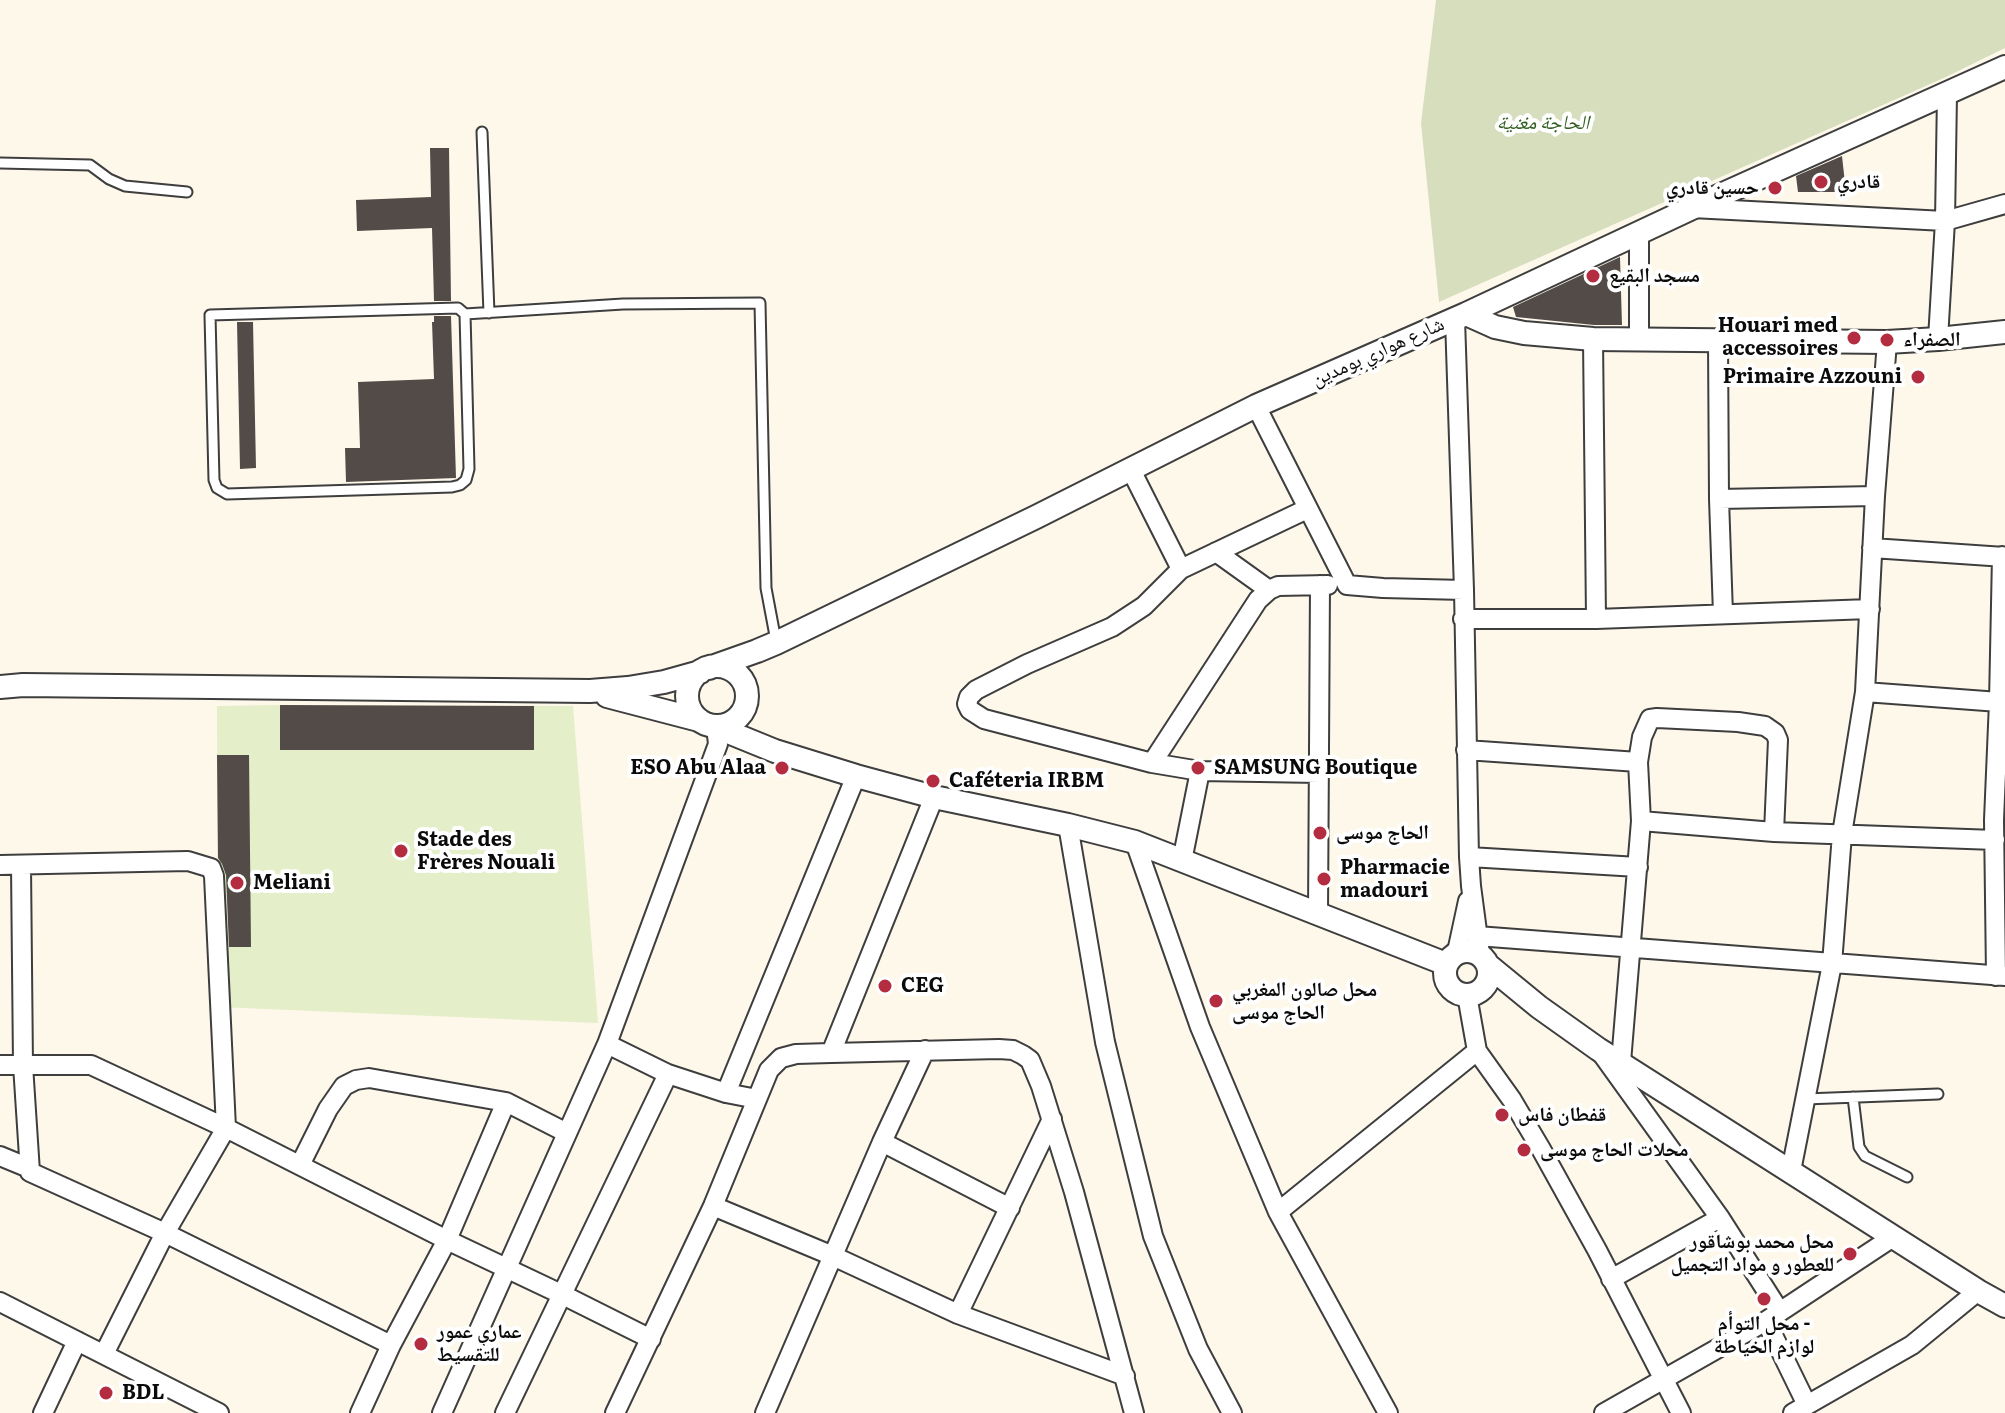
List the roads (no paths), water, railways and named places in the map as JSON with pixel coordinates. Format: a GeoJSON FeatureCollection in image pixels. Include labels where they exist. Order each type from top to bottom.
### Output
{"type":"FeatureCollection","features":[{"type":"Feature","properties":{"kind":"street","name":"شارع هواري بومدين"},"geometry":{"type":"LineString","coordinates":[[590,691],[664,682],[767,647],[1256,406],[1461,316],[2005,67]]}},
{"type":"Feature","properties":{"kind":"street"},"geometry":{"type":"LineString","coordinates":[[1938,339],[1945,221],[1947,94]]}},
{"type":"Feature","properties":{"kind":"street"},"geometry":{"type":"LineString","coordinates":[[1692,208],[1945,221],[2005,204]]}},
{"type":"Feature","properties":{"kind":"street"},"geometry":{"type":"LineString","coordinates":[[1639,234],[1639,340]]}},
{"type":"Feature","properties":{"kind":"street"},"geometry":{"type":"LineString","coordinates":[[1474,993],[1488,982],[1470,954],[1461,316],[1524,333],[1593,339],[1887,342],[2005,332]]}},
{"type":"Feature","properties":{"kind":"street"},"geometry":{"type":"LineString","coordinates":[[1593,339],[1596,619]]}},
{"type":"Feature","properties":{"kind":"street"},"geometry":{"type":"LineString","coordinates":[[1718,341],[1723,614]]}},
{"type":"Feature","properties":{"kind":"street"},"geometry":{"type":"LineString","coordinates":[[1791,1171],[1832,964],[1842,834],[1865,692],[1887,342]]}},
{"type":"Feature","properties":{"kind":"street"},"geometry":{"type":"LineString","coordinates":[[1256,406],[1347,585]]}},
{"type":"Feature","properties":{"kind":"street"},"geometry":{"type":"LineString","coordinates":[[1131,470],[1181,569]]}},
{"type":"Feature","properties":{"kind":"street"},"geometry":{"type":"LineString","coordinates":[[1719,499],[1875,496]]}},
{"type":"Feature","properties":{"kind":"street"},"geometry":{"type":"LineString","coordinates":[[1307,509],[1181,569],[1144,606],[1112,627],[976,690],[967,704],[970,710],[984,719],[1152,763],[1200,771],[1319,773]]}},
{"type":"Feature","properties":{"kind":"street"},"geometry":{"type":"LineString","coordinates":[[0,687],[590,691],[707,723],[775,751],[856,776],[934,797],[1135,842],[1318,914],[1470,954],[1631,947],[2001,976],[1999,702],[2003,556],[1872,548]]}},
{"type":"Feature","properties":{"kind":"street"},"geometry":{"type":"LineString","coordinates":[[1216,552],[1269,590]]}},
{"type":"Feature","properties":{"kind":"street"},"geometry":{"type":"LineString","coordinates":[[1318,914],[1320,585]]}},
{"type":"Feature","properties":{"kind":"street"},"geometry":{"type":"LineString","coordinates":[[1152,763],[1258,600],[1269,590],[1278,586],[1347,585],[1464,590]]}},
{"type":"Feature","properties":{"kind":"street"},"geometry":{"type":"LineString","coordinates":[[1463,619],[1596,619],[1870,609]]}},
{"type":"Feature","properties":{"kind":"street"},"geometry":{"type":"LineString","coordinates":[[707,723],[734,722],[741,715],[746,707],[747,666],[767,647]]}},
{"type":"Feature","properties":{"kind":"street"},"geometry":{"type":"LineString","coordinates":[[442,1413],[607,1044],[718,744],[707,723],[692,713],[688,705],[687,696],[693,678],[717,666],[733,671],[746,691],[754,728],[775,751]]}},
{"type":"Feature","properties":{"kind":"street"},"geometry":{"type":"LineString","coordinates":[[0,675],[23,685]]}},
{"type":"Feature","properties":{"kind":"street"},"geometry":{"type":"LineString","coordinates":[[1865,692],[1999,702]]}},
{"type":"Feature","properties":{"kind":"street"},"geometry":{"type":"LineString","coordinates":[[1621,1062],[1641,821],[1638,762],[1642,737],[1650,719],[1738,722],[1765,726],[1775,733],[1778,740],[1774,832]]}},
{"type":"Feature","properties":{"kind":"street"},"geometry":{"type":"LineString","coordinates":[[1466,750],[1638,762]]}},
{"type":"Feature","properties":{"kind":"street"},"geometry":{"type":"LineString","coordinates":[[1182,861],[1200,771]]}},
{"type":"Feature","properties":{"kind":"street"},"geometry":{"type":"LineString","coordinates":[[726,1093],[856,776]]}},
{"type":"Feature","properties":{"kind":"street"},"geometry":{"type":"LineString","coordinates":[[831,1053],[934,797]]}},
{"type":"Feature","properties":{"kind":"street"},"geometry":{"type":"LineString","coordinates":[[1641,821],[1774,832],[2000,840]]}},
{"type":"Feature","properties":{"kind":"street"},"geometry":{"type":"LineString","coordinates":[[1068,825],[1105,1042],[1153,1236],[1198,1349],[1232,1413]]}},
{"type":"Feature","properties":{"kind":"street"},"geometry":{"type":"LineString","coordinates":[[1135,842],[1200,1027],[1278,1212],[1388,1413]]}},
{"type":"Feature","properties":{"kind":"street"},"geometry":{"type":"LineString","coordinates":[[1469,857],[1638,867]]}},
{"type":"Feature","properties":{"kind":"street"},"geometry":{"type":"LineString","coordinates":[[0,865],[188,861],[211,868],[214,876],[226,1128],[165,1233],[104,1354]]}},
{"type":"Feature","properties":{"kind":"street"},"geometry":{"type":"LineString","coordinates":[[21,866],[23,1065],[30,1172],[165,1233],[391,1345]]}},
{"type":"Feature","properties":{"kind":"street"},"geometry":{"type":"LineString","coordinates":[[1470,954],[1471,886]]}},
{"type":"Feature","properties":{"kind":"street"},"geometry":{"type":"LineString","coordinates":[[1470,954],[1445,971],[1448,985],[1460,994],[1474,993],[1539,1007]]}},
{"type":"Feature","properties":{"kind":"street"},"geometry":{"type":"LineString","coordinates":[[1470,954],[1598,1049],[2005,1306]]}},
{"type":"Feature","properties":{"kind":"street"},"geometry":{"type":"LineString","coordinates":[[1474,993],[1477,1051],[1512,1100],[1541,1149],[1681,1413]]}},
{"type":"Feature","properties":{"kind":"street"},"geometry":{"type":"LineString","coordinates":[[607,1044],[668,1074],[726,1093],[757,1099]]}},
{"type":"Feature","properties":{"kind":"street"},"geometry":{"type":"LineString","coordinates":[[615,1413],[713,1206],[769,1070],[781,1058],[796,1054],[999,1049],[1013,1050],[1030,1060],[1037,1077],[1052,1119],[1134,1413]]}},
{"type":"Feature","properties":{"kind":"street"},"geometry":{"type":"LineString","coordinates":[[1598,1049],[1720,1218],[1773,1316],[1800,1409],[1912,1345],[1978,1291]]}},
{"type":"Feature","properties":{"kind":"street"},"geometry":{"type":"LineString","coordinates":[[765,1413],[925,1050]]}},
{"type":"Feature","properties":{"kind":"street"},"geometry":{"type":"LineString","coordinates":[[1278,1212],[1477,1051]]}},
{"type":"Feature","properties":{"kind":"street"},"geometry":{"type":"LineString","coordinates":[[0,1065],[91,1065],[226,1128],[651,1339]]}},
{"type":"Feature","properties":{"kind":"street"},"geometry":{"type":"LineString","coordinates":[[505,1413],[668,1074]]}},
{"type":"Feature","properties":{"kind":"street"},"geometry":{"type":"LineString","coordinates":[[300,1165],[328,1109],[344,1086],[369,1078],[506,1102],[567,1133]]}},
{"type":"Feature","properties":{"kind":"street"},"geometry":{"type":"LineString","coordinates":[[360,1413],[391,1345],[447,1240],[506,1102]]}},
{"type":"Feature","properties":{"kind":"street"},"geometry":{"type":"LineString","coordinates":[[958,1314],[1052,1119]]}},
{"type":"Feature","properties":{"kind":"street"},"geometry":{"type":"LineString","coordinates":[[882,1142],[1010,1208]]}},
{"type":"Feature","properties":{"kind":"street"},"geometry":{"type":"LineString","coordinates":[[0,1156],[29,1168]]}},
{"type":"Feature","properties":{"kind":"street"},"geometry":{"type":"LineString","coordinates":[[713,1206],[833,1256],[958,1314],[1125,1376]]}},
{"type":"Feature","properties":{"kind":"street"},"geometry":{"type":"LineString","coordinates":[[1611,1279],[1720,1218]]}},
{"type":"Feature","properties":{"kind":"street"},"geometry":{"type":"LineString","coordinates":[[1604,1413],[1773,1316],[1893,1237]]}},
{"type":"Feature","properties":{"kind":"street"},"geometry":{"type":"LineString","coordinates":[[0,1302],[104,1354],[183,1404],[219,1413]]}},
{"type":"Feature","properties":{"kind":"street"},"geometry":{"type":"LineString","coordinates":[[43,1413],[77,1341]]}},
{"type":"Feature","properties":{"kind":"lane"},"geometry":{"type":"LineString","coordinates":[[482,132],[489,313]]}},
{"type":"Feature","properties":{"kind":"lane"},"geometry":{"type":"LineString","coordinates":[[0,163],[90,165],[125,186],[187,192]]}},
{"type":"Feature","properties":{"kind":"lane"},"geometry":{"type":"LineString","coordinates":[[465,314],[469,469],[466,480],[460,485],[227,494],[217,488],[214,480],[210,315],[458,308],[465,314],[623,304],[760,303],[767,647]]}},
{"type":"Feature","properties":{"kind":"lane"},"geometry":{"type":"LineString","coordinates":[[1805,1099],[1938,1094]]}},
{"type":"Feature","properties":{"kind":"lane"},"geometry":{"type":"LineString","coordinates":[[1853,1097],[1859,1147],[1865,1156],[1907,1177]]}},
{"type":"Feature","properties":{"kind":"place","name":"قادري"},"geometry":{"type":"Point","coordinates":[1821,182]}},
{"type":"Feature","properties":{"kind":"place","name":"حسين قادري"},"geometry":{"type":"Point","coordinates":[1775,188]}},
{"type":"Feature","properties":{"kind":"place","name":"مسجد البقيع"},"geometry":{"type":"Point","coordinates":[1593,276]}},
{"type":"Feature","properties":{"kind":"place","name":"Houari med accessoires"},"geometry":{"type":"Point","coordinates":[1854,338]}},
{"type":"Feature","properties":{"kind":"place","name":"الصفراء"},"geometry":{"type":"Point","coordinates":[1887,340]}},
{"type":"Feature","properties":{"kind":"place","name":"Primaire Azzouni"},"geometry":{"type":"Point","coordinates":[1918,377]}},
{"type":"Feature","properties":{"kind":"place","name":"ESO Abu Alaa"},"geometry":{"type":"Point","coordinates":[782,768]}},
{"type":"Feature","properties":{"kind":"place","name":"SAMSUNG Boutique"},"geometry":{"type":"Point","coordinates":[1198,768]}},
{"type":"Feature","properties":{"kind":"place","name":"Caféteria IRBM"},"geometry":{"type":"Point","coordinates":[933,781]}},
{"type":"Feature","properties":{"kind":"place","name":"الحاج موسى"},"geometry":{"type":"Point","coordinates":[1320,833]}},
{"type":"Feature","properties":{"kind":"place","name":"Stade des Frères Nouali"},"geometry":{"type":"Point","coordinates":[401,851]}},
{"type":"Feature","properties":{"kind":"place","name":"Pharmacie madouri"},"geometry":{"type":"Point","coordinates":[1324,879]}},
{"type":"Feature","properties":{"kind":"place","name":"Meliani"},"geometry":{"type":"Point","coordinates":[237,883]}},
{"type":"Feature","properties":{"kind":"place","name":"CEG"},"geometry":{"type":"Point","coordinates":[885,986]}},
{"type":"Feature","properties":{"kind":"place","name":"محل صالون المغربي الحاج موسى"},"geometry":{"type":"Point","coordinates":[1216,1001]}},
{"type":"Feature","properties":{"kind":"place","name":"قفطان فاس"},"geometry":{"type":"Point","coordinates":[1502,1115]}},
{"type":"Feature","properties":{"kind":"place","name":"محلات الحاج موسى"},"geometry":{"type":"Point","coordinates":[1524,1150]}},
{"type":"Feature","properties":{"kind":"place","name":"محل محمد بوشاقور للعطور و مواد التجميل"},"geometry":{"type":"Point","coordinates":[1850,1254]}},
{"type":"Feature","properties":{"kind":"place","name":"محل التوأم - لوازم الخياطة"},"geometry":{"type":"Point","coordinates":[1764,1299]}},
{"type":"Feature","properties":{"kind":"place","name":"عماري عمور للتقسيط"},"geometry":{"type":"Point","coordinates":[421,1344]}},
{"type":"Feature","properties":{"kind":"place","name":"BDL"},"geometry":{"type":"Point","coordinates":[106,1393]}},
{"type":"Feature","properties":{"kind":"park label","name":"الحاجة مغنية"},"geometry":{"type":"Point","coordinates":[1543,123]}}]}
